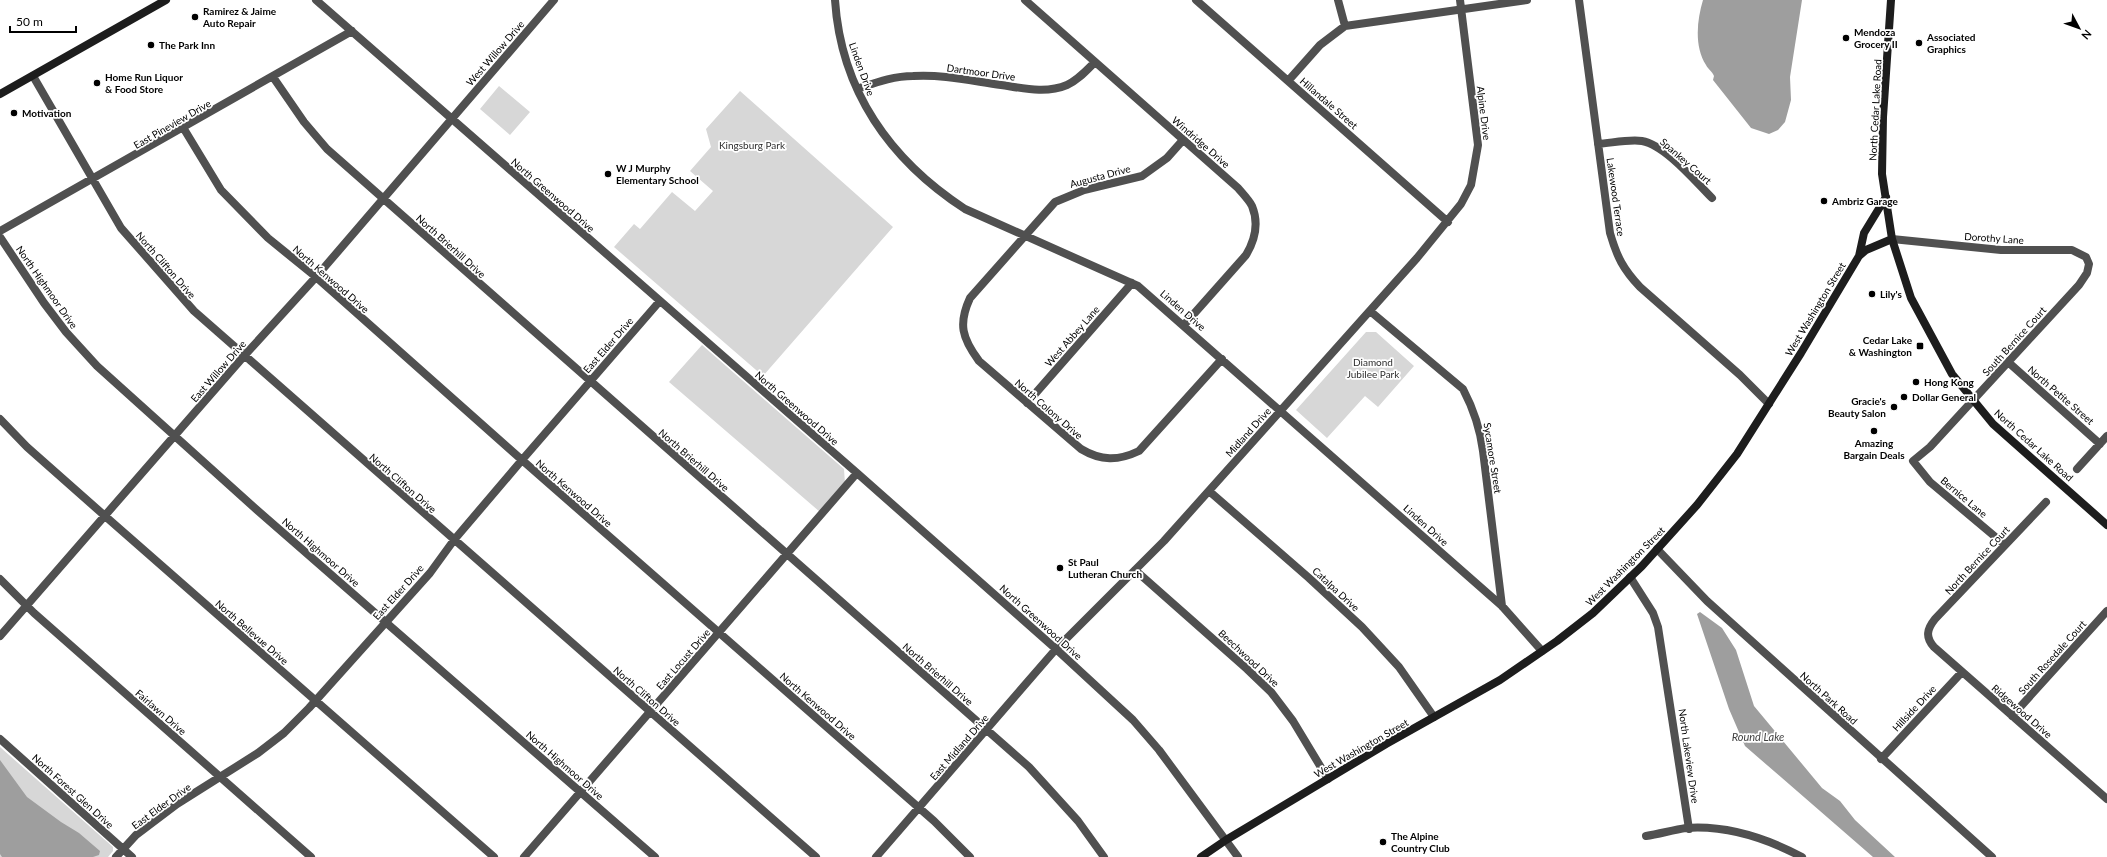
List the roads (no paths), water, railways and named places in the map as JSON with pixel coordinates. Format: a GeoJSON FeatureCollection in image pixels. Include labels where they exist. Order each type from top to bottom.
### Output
{"type":"FeatureCollection","features":[{"type":"Feature","properties":{"kind":"main road"},"geometry":{"type":"LineString","coordinates":[[0,94],[166,0]]}},
{"type":"Feature","properties":{"kind":"main road","name":"North Cedar Lake Road"},"geometry":{"type":"LineString","coordinates":[[1891,0],[1883,117],[1882,174],[1892,239],[1911,298],[1952,374],[1993,424],[2107,525]]}},
{"type":"Feature","properties":{"kind":"main road"},"geometry":{"type":"LineString","coordinates":[[1859,256],[1864,233],[1886,197]]}},
{"type":"Feature","properties":{"kind":"main road","name":"West Washington Street"},"geometry":{"type":"LineString","coordinates":[[1201,857],[1275,810],[1500,680],[1542,652],[1593,613],[1657,549],[1697,505],[1737,454],[1770,404],[1859,256],[1866,250],[1892,239]]}},
{"type":"Feature","properties":{"kind":"street","name":"North Greenwood Drive"},"geometry":{"type":"LineString","coordinates":[[316,0],[659,302],[857,473],[1056,649],[1133,720],[1159,750],[1238,857]]}},
{"type":"Feature","properties":{"kind":"street","name":"West Willow Drive"},"geometry":{"type":"LineString","coordinates":[[450,119],[554,0]]}},
{"type":"Feature","properties":{"kind":"street","name":"Linden Drive"},"geometry":{"type":"LineString","coordinates":[[835,0],[837,27],[847,64],[857,89],[875,123],[891,145],[921,176],[942,194],[965,209],[1132,283],[1155,299],[1502,606],[1542,652]]}},
{"type":"Feature","properties":{"kind":"street","name":"Windridge Drive"},"geometry":{"type":"LineString","coordinates":[[1025,0],[1238,188],[1252,206],[1256,226],[1254,242],[1246,255],[1184,325]]}},
{"type":"Feature","properties":{"kind":"street"},"geometry":{"type":"LineString","coordinates":[[1338,0],[1345,26]]}},
{"type":"Feature","properties":{"kind":"street","name":"Alpine Drive"},"geometry":{"type":"LineString","coordinates":[[1448,222],[1461,204],[1471,184],[1478,146],[1460,0]]}},
{"type":"Feature","properties":{"kind":"street"},"geometry":{"type":"LineString","coordinates":[[1288,81],[1320,45],[1345,26],[1527,0]]}},
{"type":"Feature","properties":{"kind":"street","name":"Lakewood Terrace"},"geometry":{"type":"LineString","coordinates":[[1579,0],[1610,233],[1617,256],[1626,272],[1770,404]]}},
{"type":"Feature","properties":{"kind":"street","name":"Hillandale Street"},"geometry":{"type":"LineString","coordinates":[[1199,1],[1448,222]]}},
{"type":"Feature","properties":{"kind":"street","name":"East Pineview Drive"},"geometry":{"type":"LineString","coordinates":[[0,232],[184,129],[352,31]]}},
{"type":"Feature","properties":{"kind":"street","name":"Dartmoor Drive"},"geometry":{"type":"LineString","coordinates":[[857,89],[892,78],[913,76],[942,76],[1035,90],[1053,89],[1066,85],[1078,78],[1095,62]]}},
{"type":"Feature","properties":{"kind":"street","name":"North Clifton Drive"},"geometry":{"type":"LineString","coordinates":[[33,76],[121,228],[147,260],[194,312],[816,857]]}},
{"type":"Feature","properties":{"kind":"street","name":"North Brierhill Drive"},"geometry":{"type":"LineString","coordinates":[[273,77],[304,122],[327,149],[589,382],[987,730],[1049,788],[1078,821],[1104,857]]}},
{"type":"Feature","properties":{"kind":"street","name":"East Willow Drive"},"geometry":{"type":"LineString","coordinates":[[0,636],[244,356],[316,277],[450,119]]}},
{"type":"Feature","properties":{"kind":"street","name":"North Kenwood Drive"},"geometry":{"type":"LineString","coordinates":[[184,129],[221,190],[268,238],[316,277],[919,808],[970,857]]}},
{"type":"Feature","properties":{"kind":"street","name":"Augusta Drive"},"geometry":{"type":"LineString","coordinates":[[1025,235],[1055,202],[1084,190],[1142,176],[1167,158],[1182,140]]}},
{"type":"Feature","properties":{"kind":"street","name":"Spankey Court"},"geometry":{"type":"LineString","coordinates":[[1598,144],[1642,141],[1654,145],[1712,198]]}},
{"type":"Feature","properties":{"kind":"street","name":"Midland Drive"},"geometry":{"type":"LineString","coordinates":[[1056,649],[1135,570],[1209,491],[1448,222]]}},
{"type":"Feature","properties":{"kind":"street","name":"North Colony Drive"},"geometry":{"type":"LineString","coordinates":[[1025,235],[970,298],[964,311],[963,328],[966,344],[979,361],[1081,449],[1093,456],[1111,459],[1125,458],[1139,451],[1222,358]]}},
{"type":"Feature","properties":{"kind":"street","name":"North Highmoor Drive"},"geometry":{"type":"LineString","coordinates":[[0,237],[44,303],[66,332],[97,366],[385,622],[655,857]]}},
{"type":"Feature","properties":{"kind":"street","name":"Dorothy Lane"},"geometry":{"type":"LineString","coordinates":[[1892,239],[2001,250],[2072,250],[2086,257],[2089,264]]}},
{"type":"Feature","properties":{"kind":"street","name":"South Bernice Court"},"geometry":{"type":"LineString","coordinates":[[1913,461],[1930,447],[2079,285],[2088,273],[2089,264]]}},
{"type":"Feature","properties":{"kind":"street","name":"West Abbey Lane"},"geometry":{"type":"LineString","coordinates":[[1028,403],[1132,283]]}},
{"type":"Feature","properties":{"kind":"street","name":"East Elder Drive"},"geometry":{"type":"LineString","coordinates":[[116,857],[136,835],[171,809],[284,733],[430,573],[454,540],[659,302]]}},
{"type":"Feature","properties":{"kind":"street","name":"Sycamore Street"},"geometry":{"type":"LineString","coordinates":[[1370,311],[1463,389],[1473,407],[1479,427],[1483,451],[1502,606]]}},
{"type":"Feature","properties":{"kind":"street","name":"North Petite Street"},"geometry":{"type":"LineString","coordinates":[[2008,362],[2100,444]]}},
{"type":"Feature","properties":{"kind":"street","name":"North Bellevue Drive"},"geometry":{"type":"LineString","coordinates":[[0,419],[27,447],[494,857]]}},
{"type":"Feature","properties":{"kind":"street"},"geometry":{"type":"LineString","coordinates":[[2077,469],[2107,436]]}},
{"type":"Feature","properties":{"kind":"street","name":"Bernice Lane"},"geometry":{"type":"LineString","coordinates":[[1913,461],[1930,482],[2005,545]]}},
{"type":"Feature","properties":{"kind":"street","name":"East Locust Drive"},"geometry":{"type":"LineString","coordinates":[[524,857],[857,473]]}},
{"type":"Feature","properties":{"kind":"street","name":"Catalpa Drive"},"geometry":{"type":"LineString","coordinates":[[1209,491],[1309,578],[1362,627],[1399,668],[1434,717]]}},
{"type":"Feature","properties":{"kind":"street","name":"North Bernice Court"},"geometry":{"type":"LineString","coordinates":[[1927,634],[1929,626],[1935,619],[2046,502]]}},
{"type":"Feature","properties":{"kind":"street","name":"North Park Road"},"geometry":{"type":"LineString","coordinates":[[1657,549],[1708,601],[1881,759],[1992,857]]}},
{"type":"Feature","properties":{"kind":"street","name":"Beechwood Drive"},"geometry":{"type":"LineString","coordinates":[[1135,570],[1271,692],[1293,721],[1328,779]]}},
{"type":"Feature","properties":{"kind":"street","name":"North Lakeview Drive"},"geometry":{"type":"LineString","coordinates":[[1630,577],[1653,613],[1658,627],[1689,828]]}},
{"type":"Feature","properties":{"kind":"street","name":"Fairlawn Drive"},"geometry":{"type":"LineString","coordinates":[[0,579],[26,606],[311,857]]}},
{"type":"Feature","properties":{"kind":"street","name":"South Rosedale Court"},"geometry":{"type":"LineString","coordinates":[[2012,716],[2107,611]]}},
{"type":"Feature","properties":{"kind":"street","name":"Ridgewood Drive"},"geometry":{"type":"LineString","coordinates":[[1927,634],[1929,641],[1934,647],[2106,796]]}},
{"type":"Feature","properties":{"kind":"street","name":"East Midland Drive"},"geometry":{"type":"LineString","coordinates":[[876,857],[1056,649]]}},
{"type":"Feature","properties":{"kind":"street","name":"Hillside Drive"},"geometry":{"type":"LineString","coordinates":[[1881,759],[1962,672]]}},
{"type":"Feature","properties":{"kind":"street","name":"North Forest Glen Drive"},"geometry":{"type":"LineString","coordinates":[[0,739],[132,857]]}},
{"type":"Feature","properties":{"kind":"street"},"geometry":{"type":"LineString","coordinates":[[1646,836],[1689,828],[1713,828],[1747,834],[1781,846],[1802,857]]}},
{"type":"Feature","properties":{"kind":"water"},"geometry":{"type":"Polygon","coordinates":[[[1703,0],[1802,0],[1790,77],[1791,100],[1785,122],[1778,130],[1769,134],[1751,128],[1713,80],[1714,76],[1702,58],[1698,41],[1698,24],[1703,0]]]}},
{"type":"Feature","properties":{"kind":"water","name":"Round Lake"},"geometry":{"type":"Polygon","coordinates":[[[1700,612],[1722,628],[1736,650],[1754,706],[1822,788],[1840,801],[1855,820],[1895,857],[1873,857],[1745,746],[1729,709],[1697,614],[1700,612]]]}},
{"type":"Feature","properties":{"kind":"water"},"geometry":{"type":"Polygon","coordinates":[[[0,760],[27,797],[61,822],[79,833],[100,851],[99,855],[93,857],[2,857],[0,854],[0,760]]]}},
{"type":"Feature","properties":{"kind":"place","name":"Ramirez & Jaime Auto Repair"},"geometry":{"type":"Point","coordinates":[195,17]}},
{"type":"Feature","properties":{"kind":"place","name":"Mendoza Grocery II"},"geometry":{"type":"Point","coordinates":[1846,38]}},
{"type":"Feature","properties":{"kind":"place","name":"Associated Graphics"},"geometry":{"type":"Point","coordinates":[1919,43]}},
{"type":"Feature","properties":{"kind":"place","name":"The Park Inn"},"geometry":{"type":"Point","coordinates":[151,45]}},
{"type":"Feature","properties":{"kind":"place","name":"Home Run Liquor & Food Store"},"geometry":{"type":"Point","coordinates":[97,83]}},
{"type":"Feature","properties":{"kind":"place","name":"Motivation"},"geometry":{"type":"Point","coordinates":[14,113]}},
{"type":"Feature","properties":{"kind":"place","name":"W J Murphy Elementary School"},"geometry":{"type":"Point","coordinates":[608,174]}},
{"type":"Feature","properties":{"kind":"place","name":"Ambriz Garage"},"geometry":{"type":"Point","coordinates":[1824,201]}},
{"type":"Feature","properties":{"kind":"place","name":"Lily's"},"geometry":{"type":"Point","coordinates":[1872,294]}},
{"type":"Feature","properties":{"kind":"place","name":"Cedar Lake & Washington"},"geometry":{"type":"Point","coordinates":[1920,346]}},
{"type":"Feature","properties":{"kind":"place","name":"Hong Kong"},"geometry":{"type":"Point","coordinates":[1916,382]}},
{"type":"Feature","properties":{"kind":"place","name":"Dollar General"},"geometry":{"type":"Point","coordinates":[1904,397]}},
{"type":"Feature","properties":{"kind":"place","name":"Gracie's Beauty Salon"},"geometry":{"type":"Point","coordinates":[1894,407]}},
{"type":"Feature","properties":{"kind":"place","name":"Amazing Bargain Deals"},"geometry":{"type":"Point","coordinates":[1874,431]}},
{"type":"Feature","properties":{"kind":"place","name":"St Paul Lutheran Church"},"geometry":{"type":"Point","coordinates":[1060,568]}},
{"type":"Feature","properties":{"kind":"place","name":"The Alpine Country Club"},"geometry":{"type":"Point","coordinates":[1383,842]}},
{"type":"Feature","properties":{"kind":"park label","name":"Kingsburg Park"},"geometry":{"type":"Point","coordinates":[752,145]}},
{"type":"Feature","properties":{"kind":"park label","name":"Diamond Jubilee Park"},"geometry":{"type":"Point","coordinates":[1373,368]}}]}
